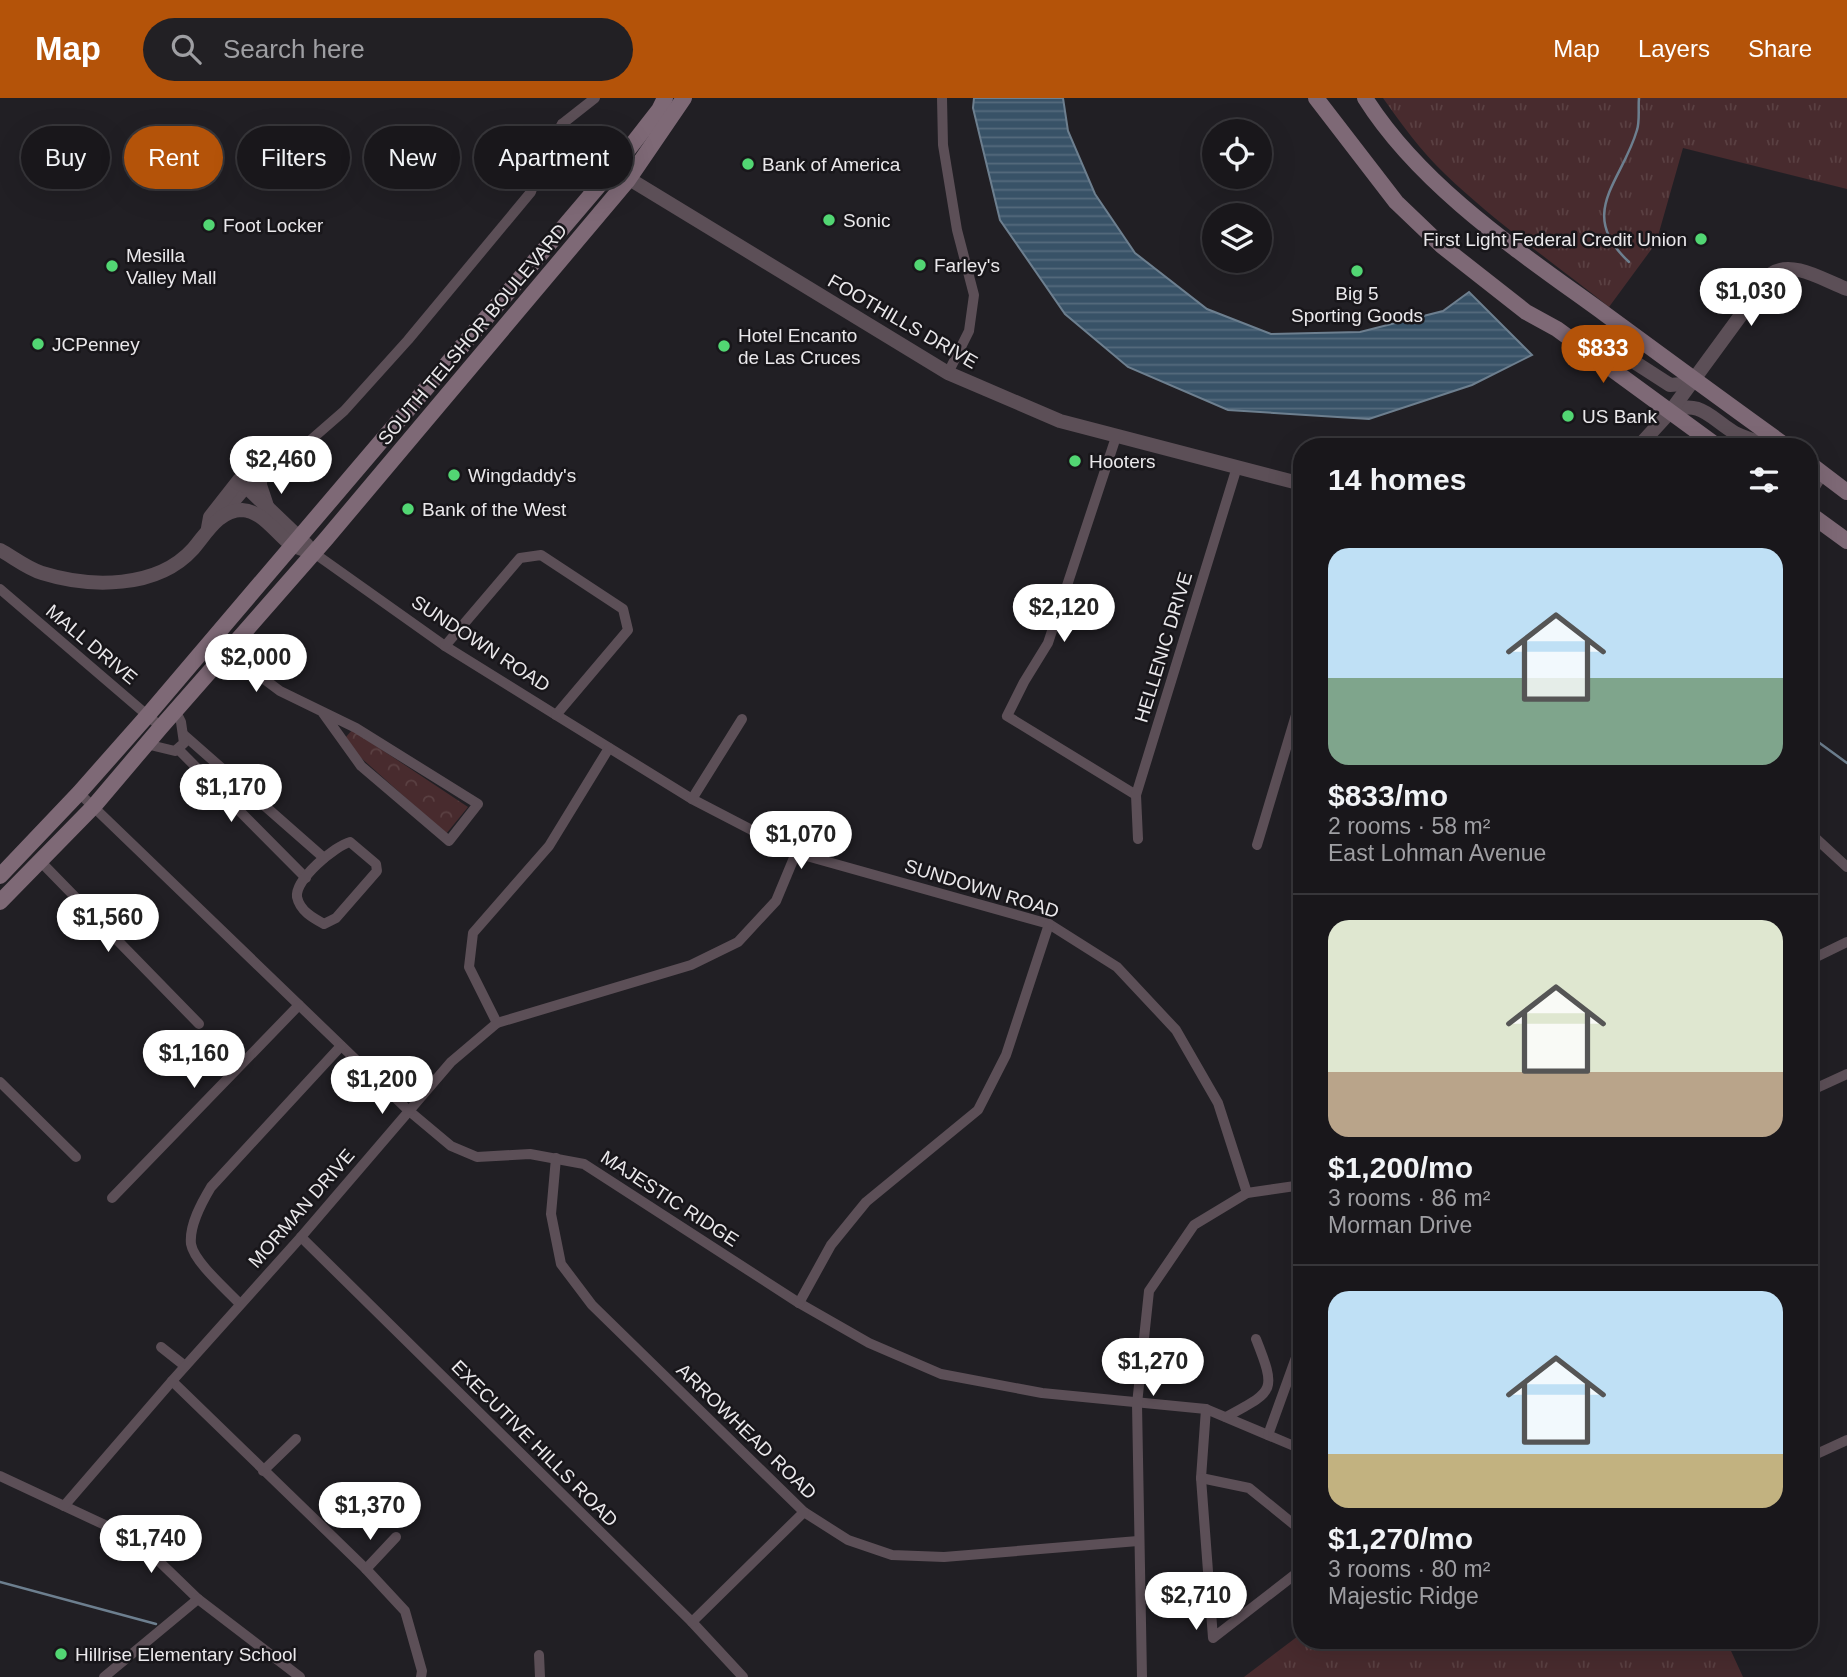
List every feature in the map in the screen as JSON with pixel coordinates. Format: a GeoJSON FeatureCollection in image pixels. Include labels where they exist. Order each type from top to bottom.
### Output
{"type":"FeatureCollection","features":[{"type":"Feature","properties":{"kind":"main road","name":"SOUTH TELSHOR BOULEVARD"},"geometry":{"type":"LineString","coordinates":[[633,142],[665,98]]}},
{"type":"Feature","properties":{"kind":"main road","name":"SOUTH TELSHOR BOULEVARD"},"geometry":{"type":"LineString","coordinates":[[633,173],[684,98]]}},
{"type":"Feature","properties":{"kind":"main road"},"geometry":{"type":"LineString","coordinates":[[1316,98],[1396,202],[1442,246],[1526,312],[1557,329],[1706,438]]}},
{"type":"Feature","properties":{"kind":"main road"},"geometry":{"type":"LineString","coordinates":[[1365,98],[1427,175],[1530,259],[1775,438]]}},
{"type":"Feature","properties":{"kind":"main road","name":"SOUTH TELSHOR BOULEVARD"},"geometry":{"type":"LineString","coordinates":[[0,876],[148,715],[596,189]]}},
{"type":"Feature","properties":{"kind":"main road","name":"SOUTH TELSHOR BOULEVARD"},"geometry":{"type":"LineString","coordinates":[[0,902],[94,806],[314,553],[620,189]]}},
{"type":"Feature","properties":{"kind":"main road"},"geometry":{"type":"LineString","coordinates":[[1818,470],[1847,492]]}},
{"type":"Feature","properties":{"kind":"main road"},"geometry":{"type":"LineString","coordinates":[[1818,520],[1847,541]]}},
{"type":"Feature","properties":{"kind":"street"},"geometry":{"type":"LineString","coordinates":[[0,550],[40,573],[85,583],[125,581],[153,575],[193,550],[208,528],[210,517],[261,464],[304,445],[361,394],[531,192],[543,155],[562,124],[594,98]]}},
{"type":"Feature","properties":{"kind":"street"},"geometry":{"type":"LineString","coordinates":[[942,98],[945,157],[957,230],[974,295],[970,331],[948,373]]}},
{"type":"Feature","properties":{"kind":"street","name":"FOOTHILLS DRIVE"},"geometry":{"type":"LineString","coordinates":[[633,183],[948,373],[1060,421],[1293,482]]}},
{"type":"Feature","properties":{"kind":"street"},"geometry":{"type":"LineString","coordinates":[[1646,438],[1670,412],[1766,278],[1779,264],[1847,289]]}},
{"type":"Feature","properties":{"kind":"street"},"geometry":{"type":"LineString","coordinates":[[1557,329],[1625,356],[1670,385],[1682,384],[1693,378]]}},
{"type":"Feature","properties":{"kind":"street"},"geometry":{"type":"LineString","coordinates":[[1670,412],[1694,406],[1748,438]]}},
{"type":"Feature","properties":{"kind":"street"},"geometry":{"type":"LineString","coordinates":[[1116,437],[1048,643],[1007,716],[1136,795]]}},
{"type":"Feature","properties":{"kind":"street"},"geometry":{"type":"LineString","coordinates":[[224,516],[241,510],[263,511],[261,464]]}},
{"type":"Feature","properties":{"kind":"street","name":"HELLENIC DRIVE"},"geometry":{"type":"LineString","coordinates":[[1138,839],[1136,795],[1237,467]]}},
{"type":"Feature","properties":{"kind":"street"},"geometry":{"type":"LineString","coordinates":[[1818,482],[1823,474]]}},
{"type":"Feature","properties":{"kind":"street"},"geometry":{"type":"LineString","coordinates":[[208,528],[224,516],[239,489]]}},
{"type":"Feature","properties":{"kind":"street","name":"SUNDOWN ROAD"},"geometry":{"type":"LineString","coordinates":[[239,489],[295,541],[445,646],[692,799],[796,853],[1049,925],[1116,967],[1176,1030],[1218,1103],[1247,1193]]}},
{"type":"Feature","properties":{"kind":"street"},"geometry":{"type":"LineString","coordinates":[[445,646],[520,558],[541,555],[623,609],[628,630],[556,715]]}},
{"type":"Feature","properties":{"kind":"street","name":"MALL DRIVE"},"geometry":{"type":"LineString","coordinates":[[0,589],[160,727]]}},
{"type":"Feature","properties":{"kind":"street"},"geometry":{"type":"LineString","coordinates":[[212,640],[280,691],[356,728],[478,804],[449,841],[361,766],[323,713]]}},
{"type":"Feature","properties":{"kind":"street"},"geometry":{"type":"LineString","coordinates":[[146,744],[175,751],[184,743],[184,735],[175,710]]}},
{"type":"Feature","properties":{"kind":"street"},"geometry":{"type":"LineString","coordinates":[[692,799],[742,719]]}},
{"type":"Feature","properties":{"kind":"street"},"geometry":{"type":"LineString","coordinates":[[1257,845],[1293,725]]}},
{"type":"Feature","properties":{"kind":"street"},"geometry":{"type":"LineString","coordinates":[[184,735],[324,858]]}},
{"type":"Feature","properties":{"kind":"street"},"geometry":{"type":"LineString","coordinates":[[497,1023],[469,967],[473,933],[549,846],[609,748]]}},
{"type":"Feature","properties":{"kind":"street"},"geometry":{"type":"LineString","coordinates":[[178,749],[306,878]]}},
{"type":"Feature","properties":{"kind":"street","name":"MAJESTIC RIDGE"},"geometry":{"type":"LineString","coordinates":[[79,793],[408,1110],[451,1146],[477,1157],[530,1154],[584,1164],[799,1303],[869,1343],[941,1374],[1042,1393],[1206,1409],[1293,1446]]}},
{"type":"Feature","properties":{"kind":"street"},"geometry":{"type":"LineString","coordinates":[[1818,840],[1847,867]]}},
{"type":"Feature","properties":{"kind":"street"},"geometry":{"type":"LineString","coordinates":[[350,842],[376,864],[377,871],[336,918],[324,924],[305,913],[297,896],[300,885],[324,858],[341,844],[350,842]]}},
{"type":"Feature","properties":{"kind":"street","name":"MORMAN DRIVE"},"geometry":{"type":"LineString","coordinates":[[64,1506],[451,1062],[497,1023],[691,965],[738,942],[776,901],[796,853]]}},
{"type":"Feature","properties":{"kind":"street"},"geometry":{"type":"LineString","coordinates":[[40,861],[200,1024]]}},
{"type":"Feature","properties":{"kind":"street"},"geometry":{"type":"LineString","coordinates":[[799,1303],[831,1245],[866,1202],[978,1110],[1006,1055],[1049,925]]}},
{"type":"Feature","properties":{"kind":"street"},"geometry":{"type":"LineString","coordinates":[[1818,956],[1847,942]]}},
{"type":"Feature","properties":{"kind":"street"},"geometry":{"type":"LineString","coordinates":[[112,1198],[299,1004]]}},
{"type":"Feature","properties":{"kind":"street"},"geometry":{"type":"LineString","coordinates":[[240,1304],[200,1261],[191,1247],[201,1205],[211,1187],[341,1046]]}},
{"type":"Feature","properties":{"kind":"street"},"geometry":{"type":"LineString","coordinates":[[1818,1087],[1847,1074]]}},
{"type":"Feature","properties":{"kind":"street"},"geometry":{"type":"LineString","coordinates":[[0,1082],[76,1157]]}},
{"type":"Feature","properties":{"kind":"street","name":"ARROWHEAD ROAD"},"geometry":{"type":"LineString","coordinates":[[556,1158],[551,1214],[561,1264],[593,1305],[804,1512],[848,1540],[892,1555],[944,1557],[1138,1541]]}},
{"type":"Feature","properties":{"kind":"street"},"geometry":{"type":"LineString","coordinates":[[1142,1677],[1137,1404],[1149,1291],[1194,1225],[1247,1193],[1293,1186]]}},
{"type":"Feature","properties":{"kind":"street","name":"EXECUTIVE HILLS ROAD"},"geometry":{"type":"LineString","coordinates":[[301,1237],[692,1622],[743,1677]]}},
{"type":"Feature","properties":{"kind":"street"},"geometry":{"type":"LineString","coordinates":[[1226,1418],[1266,1392],[1269,1371],[1256,1339]]}},
{"type":"Feature","properties":{"kind":"street"},"geometry":{"type":"LineString","coordinates":[[161,1347],[185,1366]]}},
{"type":"Feature","properties":{"kind":"street"},"geometry":{"type":"LineString","coordinates":[[1268,1435],[1293,1366]]}},
{"type":"Feature","properties":{"kind":"street"},"geometry":{"type":"LineString","coordinates":[[172,1381],[366,1569],[405,1611],[422,1671],[421,1677]]}},
{"type":"Feature","properties":{"kind":"street"},"geometry":{"type":"LineString","coordinates":[[1206,1409],[1201,1478],[1213,1638],[1293,1576]]}},
{"type":"Feature","properties":{"kind":"street"},"geometry":{"type":"LineString","coordinates":[[263,1471],[296,1439]]}},
{"type":"Feature","properties":{"kind":"street"},"geometry":{"type":"LineString","coordinates":[[1818,1453],[1847,1440]]}},
{"type":"Feature","properties":{"kind":"street"},"geometry":{"type":"LineString","coordinates":[[0,1476],[137,1540],[198,1599],[300,1677]]}},
{"type":"Feature","properties":{"kind":"street"},"geometry":{"type":"LineString","coordinates":[[1201,1478],[1249,1488],[1293,1524]]}},
{"type":"Feature","properties":{"kind":"street"},"geometry":{"type":"LineString","coordinates":[[692,1622],[804,1512]]}},
{"type":"Feature","properties":{"kind":"street"},"geometry":{"type":"LineString","coordinates":[[366,1569],[396,1537]]}},
{"type":"Feature","properties":{"kind":"street"},"geometry":{"type":"LineString","coordinates":[[104,1677],[198,1599]]}},
{"type":"Feature","properties":{"kind":"street"},"geometry":{"type":"LineString","coordinates":[[539,1655],[540,1677]]}},
{"type":"Feature","properties":{"kind":"green space"},"geometry":{"type":"Polygon","coordinates":[[[1383,98],[1847,98],[1847,189],[1683,148],[1656,243],[1609,307],[1464,192],[1428,156],[1383,98]]]}},
{"type":"Feature","properties":{"kind":"green space"},"geometry":{"type":"Polygon","coordinates":[[[352,730],[468,807],[446,834],[359,756],[346,737],[352,730]]]}},
{"type":"Feature","properties":{"kind":"green space"},"geometry":{"type":"Polygon","coordinates":[[[1293,1640],[1293,1649],[1730,1649],[1743,1677],[1244,1677],[1293,1640]]]}},
{"type":"Feature","properties":{"kind":"water"},"geometry":{"type":"Polygon","coordinates":[[[974,98],[1063,98],[1068,131],[1095,194],[1135,253],[1207,309],[1271,334],[1360,332],[1443,311],[1469,292],[1532,355],[1472,385],[1369,419],[1228,410],[1128,367],[1065,314],[1000,220],[973,108],[974,98]]]}},
{"type":"Feature","properties":{"kind":"waterway"},"geometry":{"type":"LineString","coordinates":[[1629,262],[1614,244],[1606,228],[1604,212],[1637,130],[1639,98]]}},
{"type":"Feature","properties":{"kind":"waterway"},"geometry":{"type":"LineString","coordinates":[[1818,742],[1847,763]]}},
{"type":"Feature","properties":{"kind":"waterway"},"geometry":{"type":"LineString","coordinates":[[0,1582],[156,1624]]}},
{"type":"Feature","properties":{"kind":"place","name":"Bank of America"},"geometry":{"type":"Point","coordinates":[748,164]}},
{"type":"Feature","properties":{"kind":"place","name":"Sonic"},"geometry":{"type":"Point","coordinates":[829,220]}},
{"type":"Feature","properties":{"kind":"place","name":"Foot Locker"},"geometry":{"type":"Point","coordinates":[209,225]}},
{"type":"Feature","properties":{"kind":"place","name":"First Light Federal Credit Union"},"geometry":{"type":"Point","coordinates":[1701,239]}},
{"type":"Feature","properties":{"kind":"place","name":"Farley's"},"geometry":{"type":"Point","coordinates":[920,265]}},
{"type":"Feature","properties":{"kind":"place","name":"Mesilla Valley Mall"},"geometry":{"type":"Point","coordinates":[112,266]}},
{"type":"Feature","properties":{"kind":"place","name":"Big 5 Sporting Goods"},"geometry":{"type":"Point","coordinates":[1357,271]}},
{"type":"Feature","properties":{"kind":"place","name":"JCPenney"},"geometry":{"type":"Point","coordinates":[38,344]}},
{"type":"Feature","properties":{"kind":"place","name":"Hotel Encanto de Las Cruces"},"geometry":{"type":"Point","coordinates":[724,346]}},
{"type":"Feature","properties":{"kind":"place","name":"US Bank"},"geometry":{"type":"Point","coordinates":[1568,416]}},
{"type":"Feature","properties":{"kind":"place","name":"Hooters"},"geometry":{"type":"Point","coordinates":[1075,461]}},
{"type":"Feature","properties":{"kind":"place","name":"Wingdaddy's"},"geometry":{"type":"Point","coordinates":[454,475]}},
{"type":"Feature","properties":{"kind":"place","name":"Bank of the West"},"geometry":{"type":"Point","coordinates":[408,509]}},
{"type":"Feature","properties":{"kind":"place","name":"Hillrise Elementary School"},"geometry":{"type":"Point","coordinates":[61,1654]}}]}
